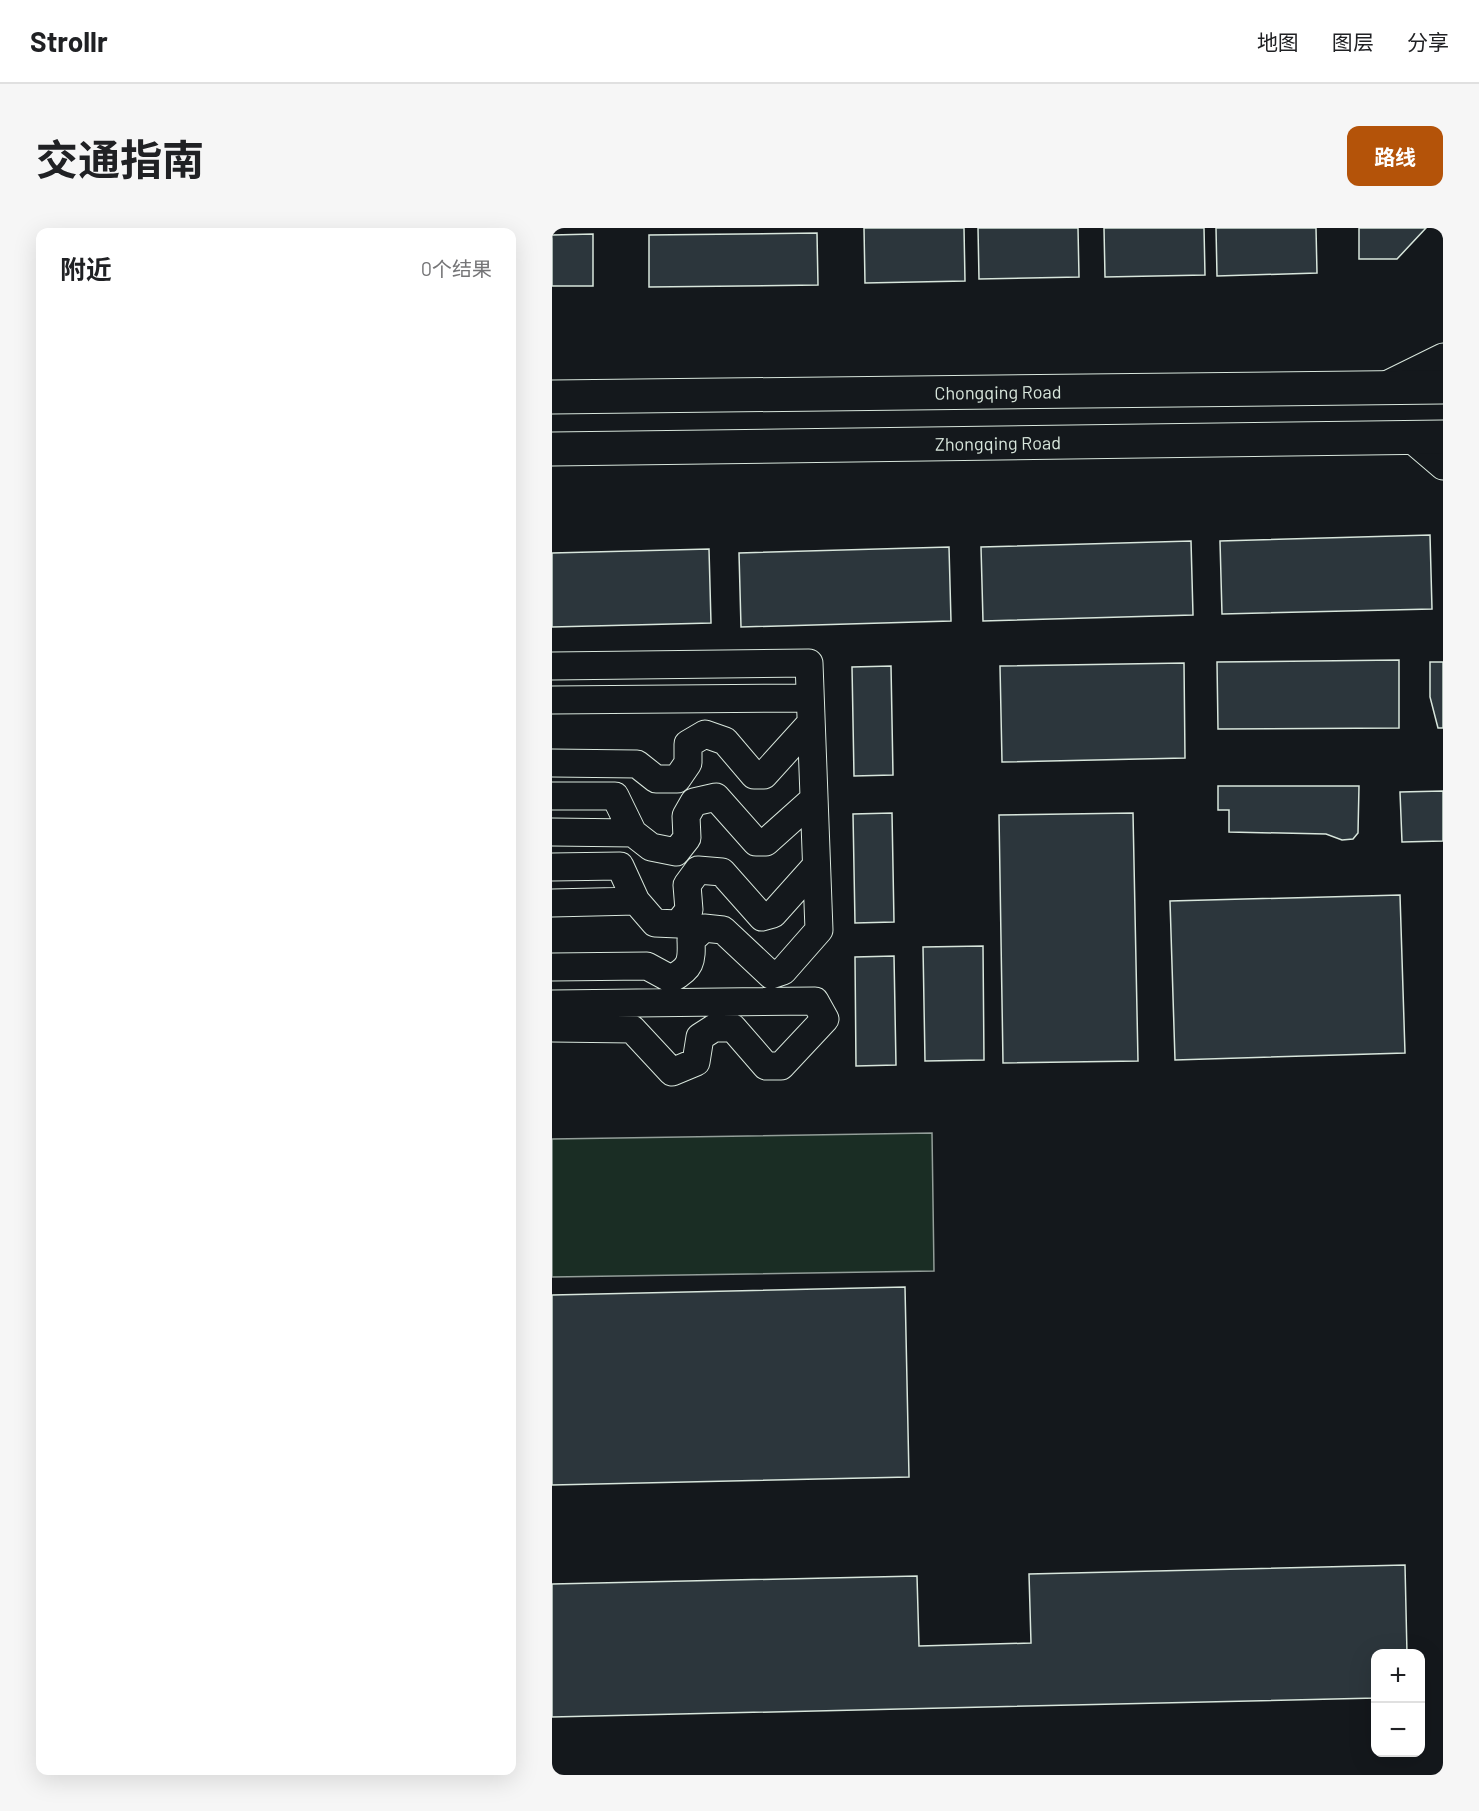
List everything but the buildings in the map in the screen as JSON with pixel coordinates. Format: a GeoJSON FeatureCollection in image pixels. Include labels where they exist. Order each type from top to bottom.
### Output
{"type":"FeatureCollection","features":[{"type":"Feature","properties":{"kind":"main road","name":"Chongqing Road"},"geometry":{"type":"LineString","coordinates":[[552,397],[1443,387]]}},
{"type":"Feature","properties":{"kind":"main road","name":"Zhongqing Road"},"geometry":{"type":"LineString","coordinates":[[552,450],[1443,437]]}},
{"type":"Feature","properties":{"kind":"street"},"geometry":{"type":"LineString","coordinates":[[1381,388],[1443,357]]}},
{"type":"Feature","properties":{"kind":"street"},"geometry":{"type":"LineString","coordinates":[[1409,437],[1443,466]]}},
{"type":"Feature","properties":{"kind":"street"},"geometry":{"type":"LineString","coordinates":[[552,666],[809,663],[819,930],[783,971],[771,975],[723,930],[704,928],[691,940],[692,956],[686,971],[671,979],[647,966],[552,967]]}},
{"type":"Feature","properties":{"kind":"street"},"geometry":{"type":"LineString","coordinates":[[552,681],[810,701]]}},
{"type":"Feature","properties":{"kind":"street"},"geometry":{"type":"LineString","coordinates":[[552,700],[810,701]]}},
{"type":"Feature","properties":{"kind":"street"},"geometry":{"type":"LineString","coordinates":[[552,764],[637,764],[656,779],[677,779],[688,763],[688,744],[705,734],[725,741],[754,774],[764,774],[810,701]]}},
{"type":"Feature","properties":{"kind":"street"},"geometry":{"type":"LineString","coordinates":[[552,796],[615,796],[633,833],[651,847],[676,852],[687,838],[686,816],[694,802],[716,797],[756,842],[766,842],[814,800]]}},
{"type":"Feature","properties":{"kind":"street"},"geometry":{"type":"LineString","coordinates":[[552,832],[633,833]]}},
{"type":"Feature","properties":{"kind":"street"},"geometry":{"type":"LineString","coordinates":[[552,867],[620,866],[636,901],[655,923],[678,924],[689,910],[687,885],[699,870],[722,872],[762,916],[773,914],[816,866]]}},
{"type":"Feature","properties":{"kind":"street"},"geometry":{"type":"LineString","coordinates":[[552,903],[636,901]]}},
{"type":"Feature","properties":{"kind":"street"},"geometry":{"type":"LineString","coordinates":[[552,1004],[816,1001],[825,1019],[781,1066],[766,1066],[733,1028],[714,1028],[700,1037],[696,1062],[672,1072],[632,1029],[552,1028]]}},
{"type":"Feature","properties":{"kind":"green space"},"geometry":{"type":"Polygon","coordinates":[[[932,1133],[934,1271],[552,1277],[552,1139],[932,1133]]]}}]}
